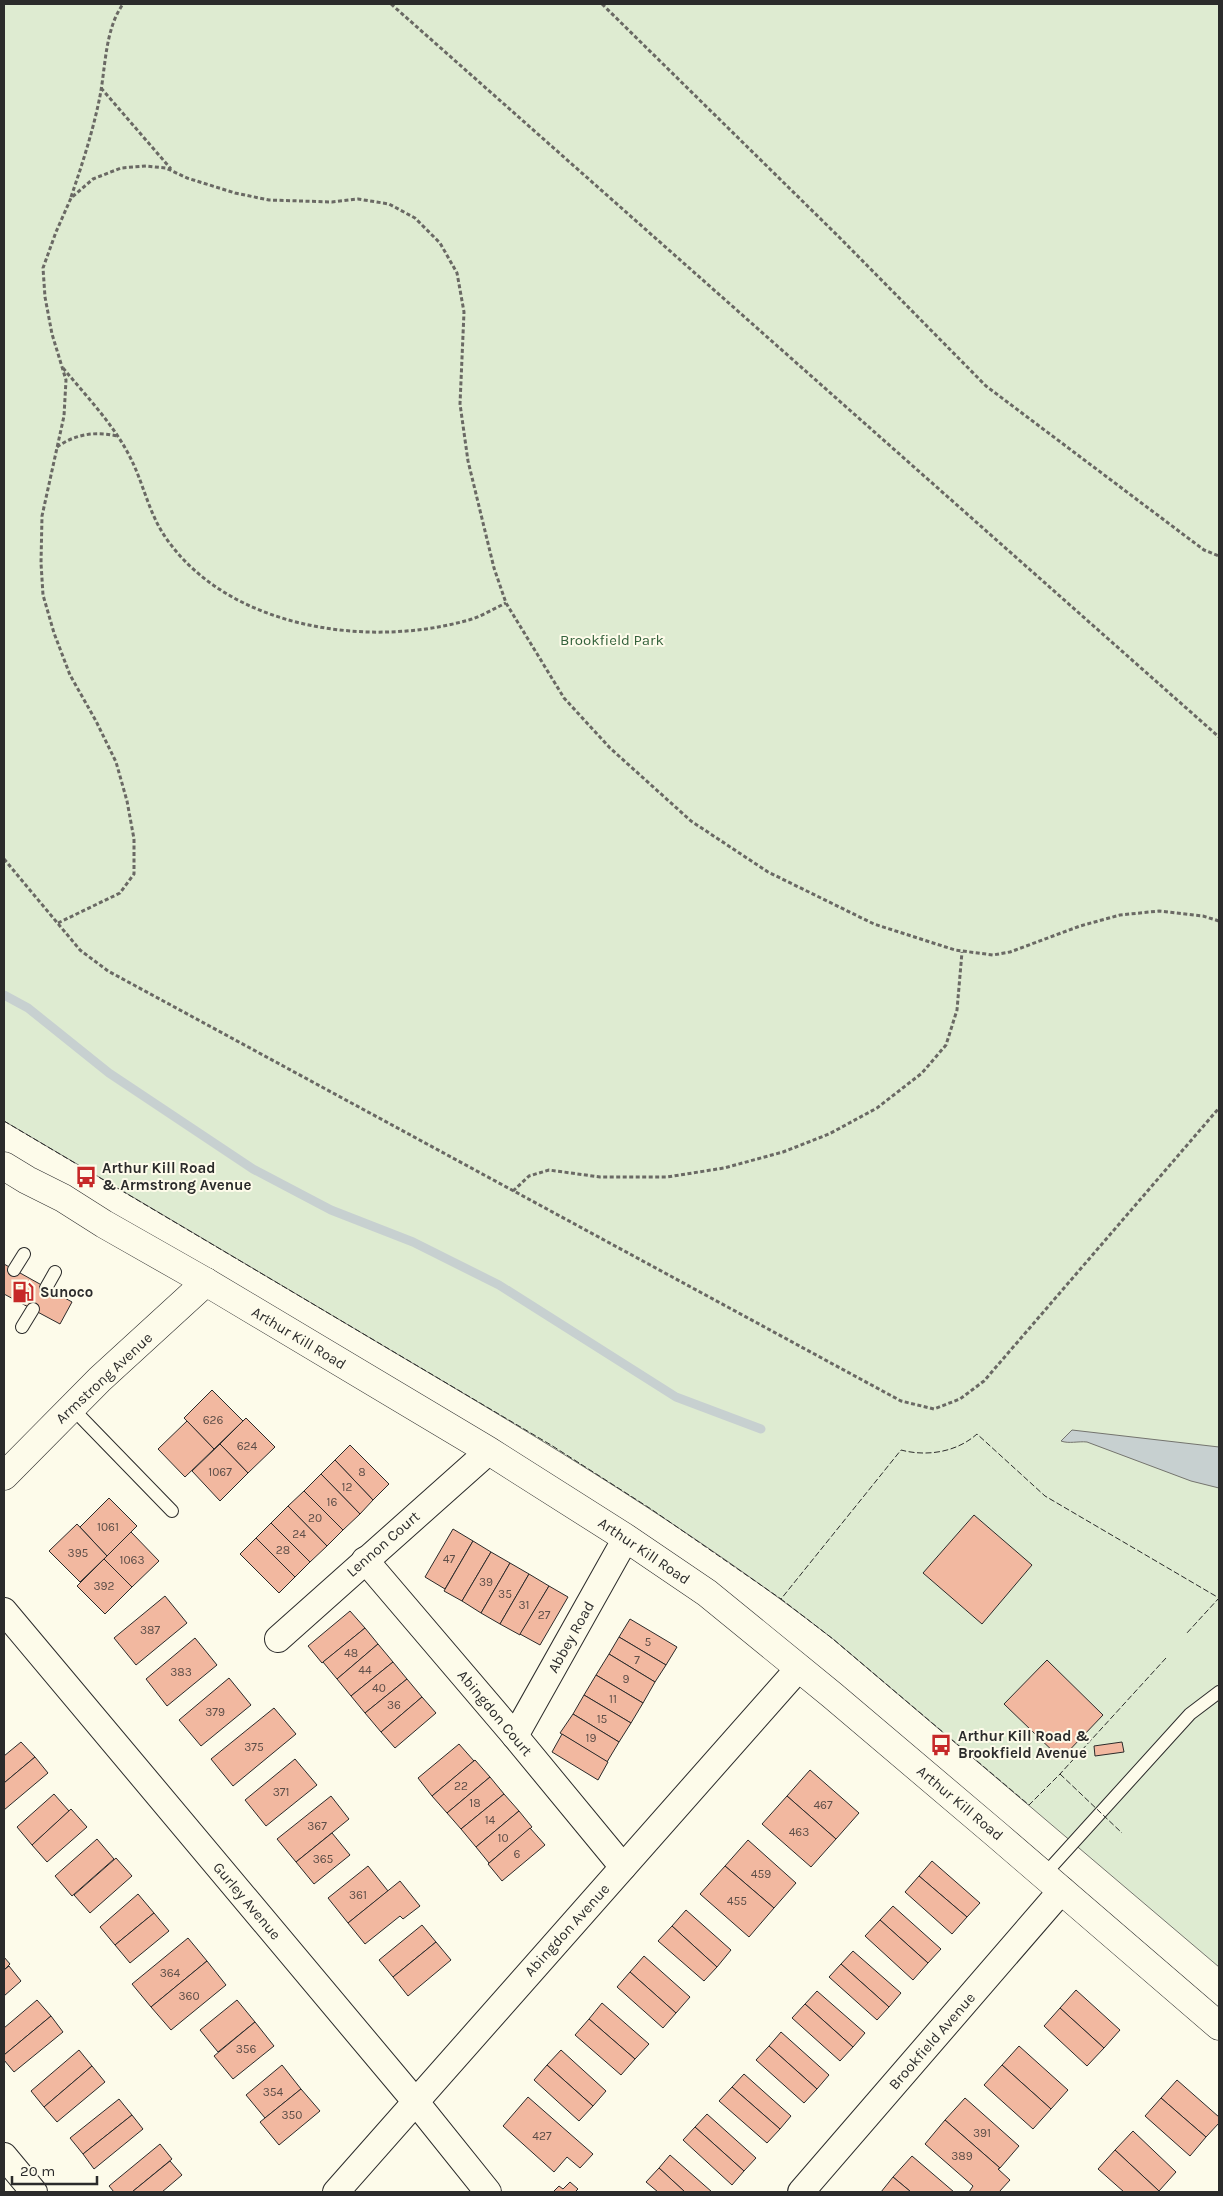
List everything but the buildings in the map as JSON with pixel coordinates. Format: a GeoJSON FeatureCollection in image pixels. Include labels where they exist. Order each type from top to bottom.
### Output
{"type":"FeatureCollection","features":[{"type":"Feature","properties":{"kind":"street","name":"Arthur Kill Road"},"geometry":{"type":"LineString","coordinates":[[4,1166],[63,1198],[104,1224],[206,1282],[489,1451],[626,1538],[707,1593],[800,1668],[1053,1882],[1219,2026]]}},
{"type":"Feature","properties":{"kind":"street","name":"Armstrong Avenue"},"geometry":{"type":"LineString","coordinates":[[4,1476],[71,1408],[206,1282]]}},
{"type":"Feature","properties":{"kind":"street","name":"Lennon Court"},"geometry":{"type":"LineString","coordinates":[[278,1639],[489,1451]]}},
{"type":"Feature","properties":{"kind":"street","name":"Abbey Road"},"geometry":{"type":"LineString","coordinates":[[516,1736],[626,1538]]}},
{"type":"Feature","properties":{"kind":"street","name":"Abingdon Court"},"geometry":{"type":"LineString","coordinates":[[365,1560],[516,1736],[623,1867]]}},
{"type":"Feature","properties":{"kind":"street","name":"Gurley Avenue"},"geometry":{"type":"LineString","coordinates":[[4,1610],[415,2101],[488,2192]]}},
{"type":"Feature","properties":{"kind":"street","name":"Abingdon Avenue"},"geometry":{"type":"LineString","coordinates":[[336,2192],[800,1668]]}},
{"type":"Feature","properties":{"kind":"street","name":"Brookfield Avenue"},"geometry":{"type":"LineString","coordinates":[[801,2192],[1053,1882]]}},
{"type":"Feature","properties":{"kind":"street"},"geometry":{"type":"LineString","coordinates":[[4,2156],[34,2192]]}},
{"type":"Feature","properties":{"kind":"lane"},"geometry":{"type":"LineString","coordinates":[[14,1270],[24,1254]]}},
{"type":"Feature","properties":{"kind":"lane"},"geometry":{"type":"LineString","coordinates":[[46,1288],[55,1272]]}},
{"type":"Feature","properties":{"kind":"lane"},"geometry":{"type":"LineString","coordinates":[[22,1327],[33,1309]]}},
{"type":"Feature","properties":{"kind":"lane"},"geometry":{"type":"LineString","coordinates":[[71,1408],[172,1511]]}},
{"type":"Feature","properties":{"kind":"lane"},"geometry":{"type":"LineString","coordinates":[[1053,1882],[1190,1714],[1219,1692]]}},
{"type":"Feature","properties":{"kind":"path"},"geometry":{"type":"LineString","coordinates":[[58,923],[120,893],[134,874],[134,839],[127,801],[116,762],[70,675],[54,633],[43,595],[41,563],[42,516],[64,416],[66,380],[45,296],[43,268],[71,198],[92,138],[102,88],[107,46],[118,10],[123,4]]}},
{"type":"Feature","properties":{"kind":"path"},"geometry":{"type":"LineString","coordinates":[[392,4],[1219,737]]}},
{"type":"Feature","properties":{"kind":"path"},"geometry":{"type":"LineString","coordinates":[[602,4],[839,237],[986,386],[1204,550],[1219,556]]}},
{"type":"Feature","properties":{"kind":"path"},"geometry":{"type":"LineString","coordinates":[[102,88],[174,172]]}},
{"type":"Feature","properties":{"kind":"path"},"geometry":{"type":"LineString","coordinates":[[71,198],[94,179],[121,168],[146,166],[166,168],[187,178],[235,193],[269,200],[332,202],[358,199],[388,204],[415,218],[440,243],[457,273],[464,312],[460,404],[468,461],[494,568],[506,603],[564,698],[610,748],[691,820],[768,872],[874,924],[962,952],[993,955],[1010,952],[1080,926],[1120,915],[1159,911],[1203,916],[1219,920]]}},
{"type":"Feature","properties":{"kind":"path"},"geometry":{"type":"LineString","coordinates":[[61,366],[117,436],[131,457],[150,508],[165,538],[186,563],[223,591],[259,609],[315,628],[370,633],[423,630],[467,621],[506,603]]}},
{"type":"Feature","properties":{"kind":"path"},"geometry":{"type":"LineString","coordinates":[[57,447],[67,440],[86,434],[104,433],[117,436]]}},
{"type":"Feature","properties":{"kind":"path"},"geometry":{"type":"LineString","coordinates":[[4,859],[80,950],[108,971],[901,1401],[934,1409],[960,1399],[984,1381],[1219,1108]]}},
{"type":"Feature","properties":{"kind":"path"},"geometry":{"type":"LineString","coordinates":[[514,1191],[529,1176],[549,1170],[600,1177],[666,1177],[724,1168],[783,1152],[829,1134],[877,1108],[922,1073],[946,1046],[957,1010],[962,952]]}},
{"type":"Feature","properties":{"kind":"green space","name":"Brookfield Park"},"geometry":{"type":"Polygon","coordinates":[[[4,4],[1219,4],[1219,1967],[833,1639],[728,1562],[620,1489],[509,1421],[4,1121],[4,4]]]}},
{"type":"Feature","properties":{"kind":"shaded area"},"geometry":{"type":"Polygon","coordinates":[[[1072,1430],[1219,1447],[1219,1488],[1191,1481],[1087,1442],[1061,1441],[1072,1430]]]}},
{"type":"Feature","properties":{"kind":"waterway"},"geometry":{"type":"LineString","coordinates":[[4,995],[28,1008],[109,1073],[253,1169],[331,1210],[413,1242],[499,1285],[676,1397],[761,1429]]}},
{"type":"Feature","properties":{"kind":"fence"},"geometry":{"type":"LineString","coordinates":[[4,1121],[551,1445],[651,1509],[781,1599]]}},
{"type":"Feature","properties":{"kind":"fence"},"geometry":{"type":"LineString","coordinates":[[1166,1658],[1060,1774],[1029,1805],[833,1639],[781,1599],[901,1450],[931,1453],[951,1449],[977,1434],[1045,1496],[1219,1598],[1186,1634]]}},
{"type":"Feature","properties":{"kind":"fence"},"geometry":{"type":"LineString","coordinates":[[1060,1774],[1122,1833]]}},
{"type":"Feature","properties":{"kind":"place","name":"Arthur Kill Road & Armstrong Avenue"},"geometry":{"type":"Point","coordinates":[86,1177]}},
{"type":"Feature","properties":{"kind":"place","name":"Sunoco"},"geometry":{"type":"Point","coordinates":[23,1292]}},
{"type":"Feature","properties":{"kind":"place","name":"Arthur Kill Road & Brookfield Avenue"},"geometry":{"type":"Point","coordinates":[941,1745]}}]}
